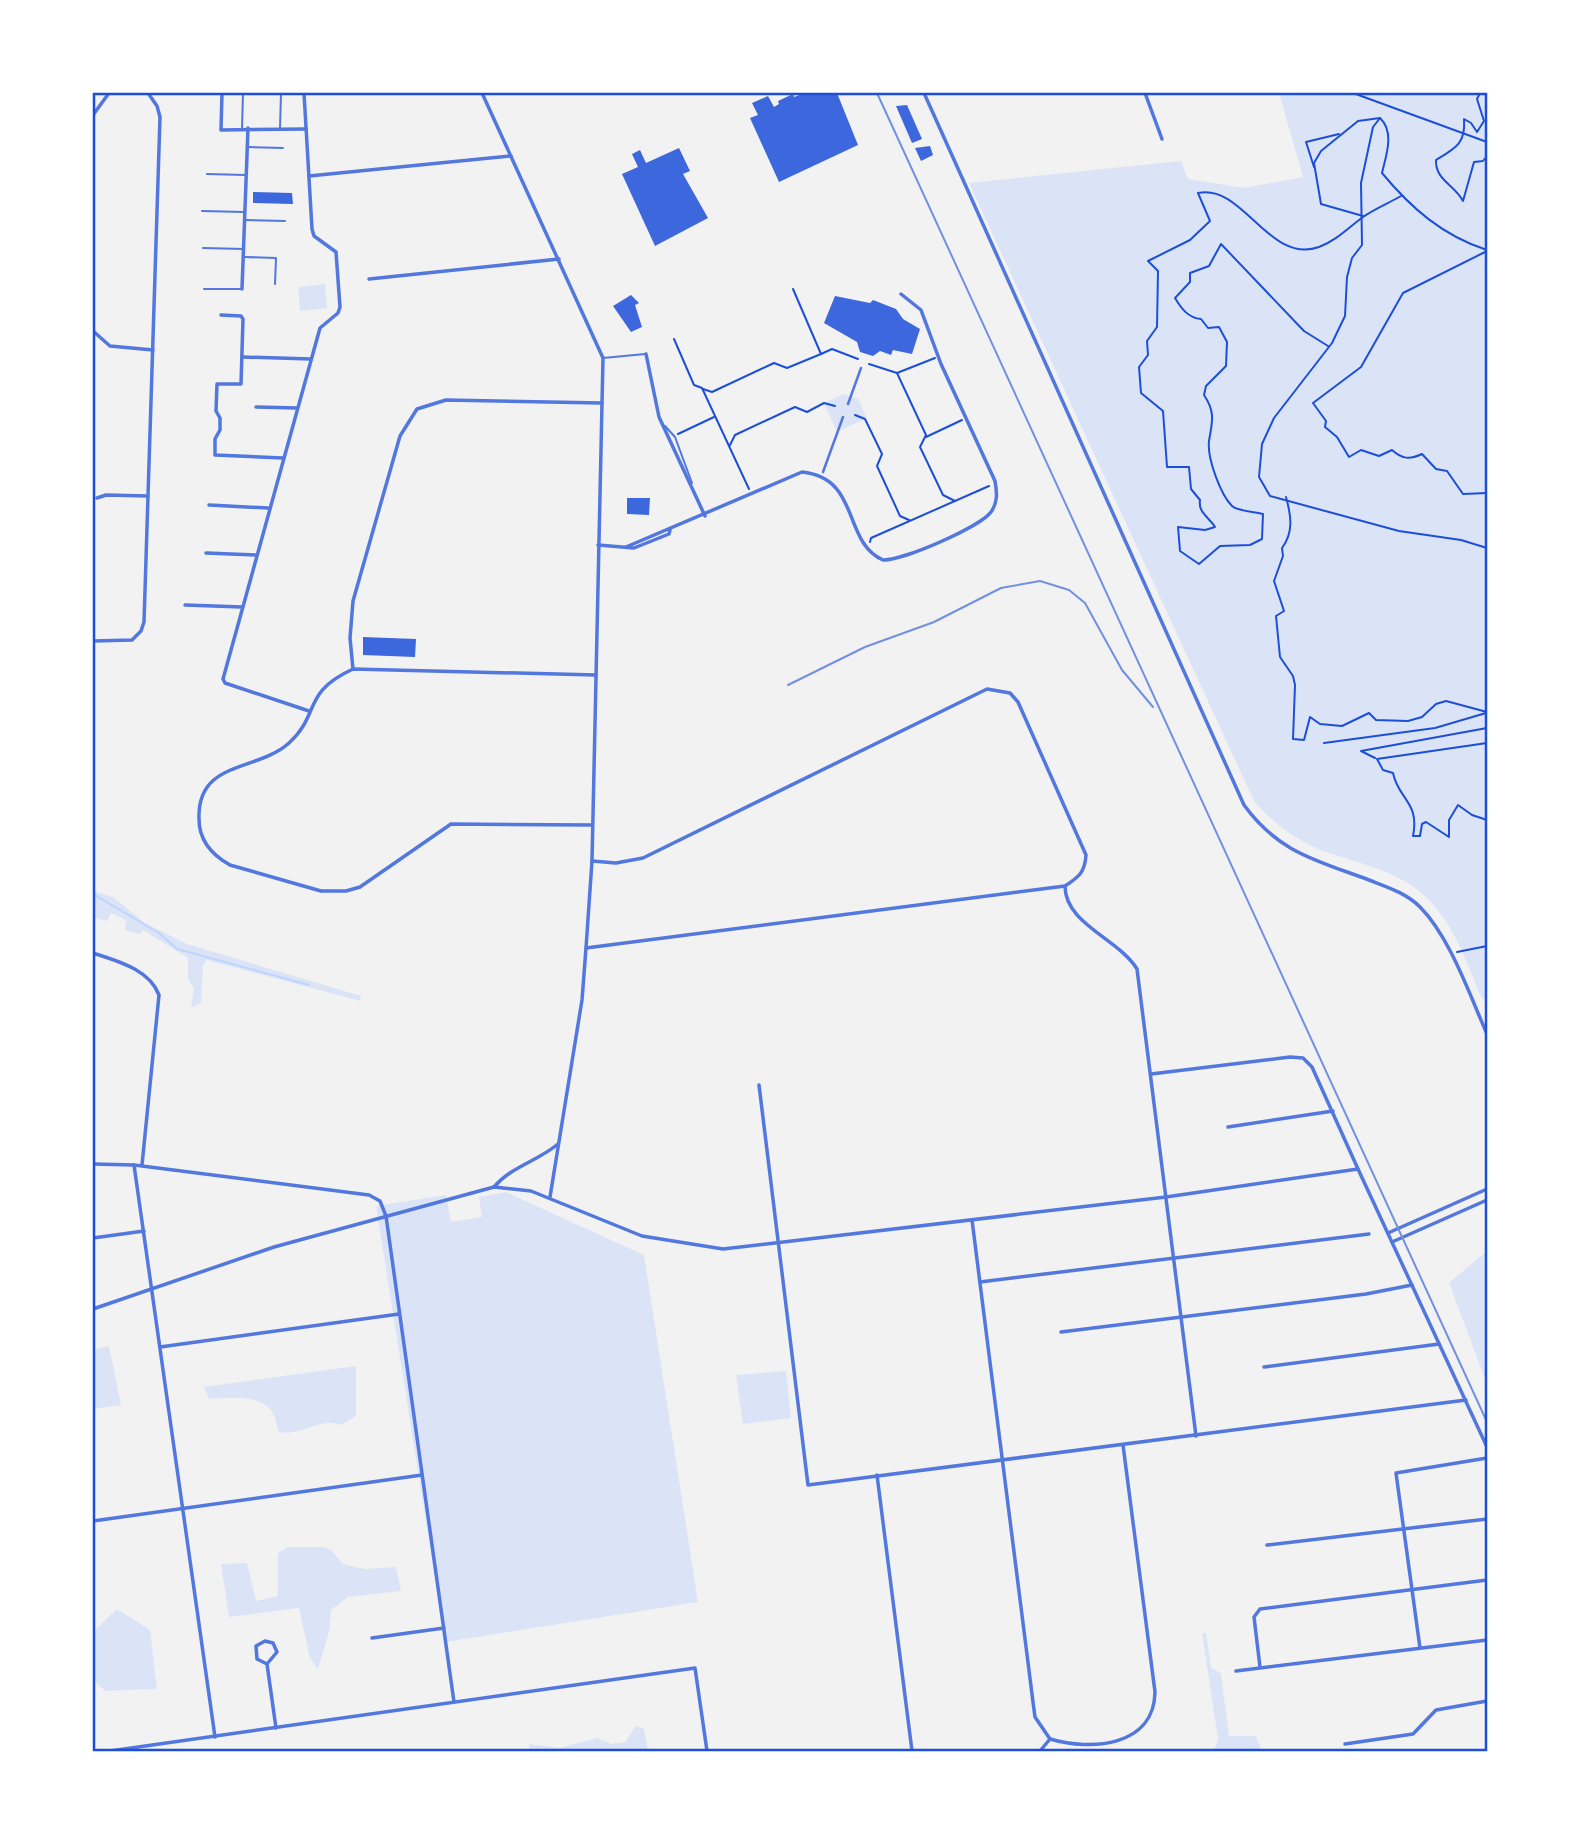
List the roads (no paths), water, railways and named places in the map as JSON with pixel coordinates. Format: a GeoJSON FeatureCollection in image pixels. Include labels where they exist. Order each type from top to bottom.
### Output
{"type":"FeatureCollection","features":[{"type":"Feature","properties":{"kind":"street"},"geometry":{"type":"LineString","coordinates":[[93,115],[110,93]]}},
{"type":"Feature","properties":{"kind":"street"},"geometry":{"type":"LineString","coordinates":[[93,641],[125,642],[141,631],[145,598],[160,117],[158,106],[148,93]]}},
{"type":"Feature","properties":{"kind":"street"},"geometry":{"type":"LineString","coordinates":[[222,93],[221,130],[306,130]]}},
{"type":"Feature","properties":{"kind":"street"},"geometry":{"type":"LineString","coordinates":[[303,93],[313,232],[336,252],[341,304],[338,313],[320,328],[268,508],[223,679],[225,683],[309,711]]}},
{"type":"Feature","properties":{"kind":"street"},"geometry":{"type":"LineString","coordinates":[[482,93],[603,358],[592,861],[582,1000],[550,1197]]}},
{"type":"Feature","properties":{"kind":"street"},"geometry":{"type":"LineString","coordinates":[[924,93],[1244,805],[1259,826],[1282,845],[1398,891],[1433,921],[1487,1034]]}},
{"type":"Feature","properties":{"kind":"street"},"geometry":{"type":"LineString","coordinates":[[1145,93],[1162,139]]}},
{"type":"Feature","properties":{"kind":"street"},"geometry":{"type":"LineString","coordinates":[[242,289],[248,128]]}},
{"type":"Feature","properties":{"kind":"street"},"geometry":{"type":"LineString","coordinates":[[309,176],[511,156]]}},
{"type":"Feature","properties":{"kind":"street"},"geometry":{"type":"LineString","coordinates":[[369,279],[559,259]]}},
{"type":"Feature","properties":{"kind":"street"},"geometry":{"type":"LineString","coordinates":[[598,545],[640,547],[669,534],[670,530],[796,474],[822,477],[840,491],[869,551],[883,560],[894,561],[984,520],[992,512],[996,502],[995,481],[921,310],[901,294]]}},
{"type":"Feature","properties":{"kind":"street"},"geometry":{"type":"LineString","coordinates":[[220,315],[241,316],[243,319],[242,357],[241,384],[218,384],[216,411],[220,418],[215,455],[283,458]]}},
{"type":"Feature","properties":{"kind":"street"},"geometry":{"type":"LineString","coordinates":[[93,331],[110,346],[153,350]]}},
{"type":"Feature","properties":{"kind":"street"},"geometry":{"type":"LineString","coordinates":[[646,354],[661,421],[705,516]]}},
{"type":"Feature","properties":{"kind":"street"},"geometry":{"type":"LineString","coordinates":[[242,357],[311,359]]}},
{"type":"Feature","properties":{"kind":"street"},"geometry":{"type":"LineString","coordinates":[[848,404],[861,368]]}},
{"type":"Feature","properties":{"kind":"street"},"geometry":{"type":"LineString","coordinates":[[353,669],[350,638],[353,601],[400,436],[418,409],[446,400],[602,403]]}},
{"type":"Feature","properties":{"kind":"street"},"geometry":{"type":"LineString","coordinates":[[256,407],[297,408]]}},
{"type":"Feature","properties":{"kind":"street"},"geometry":{"type":"LineString","coordinates":[[823,472],[843,417]]}},
{"type":"Feature","properties":{"kind":"street"},"geometry":{"type":"LineString","coordinates":[[97,498],[106,495],[148,496]]}},
{"type":"Feature","properties":{"kind":"street"},"geometry":{"type":"LineString","coordinates":[[209,505],[268,508]]}},
{"type":"Feature","properties":{"kind":"street"},"geometry":{"type":"LineString","coordinates":[[206,553],[256,555]]}},
{"type":"Feature","properties":{"kind":"street"},"geometry":{"type":"LineString","coordinates":[[185,605],[242,607]]}},
{"type":"Feature","properties":{"kind":"street"},"geometry":{"type":"LineString","coordinates":[[592,825],[451,824],[360,887],[346,891],[321,891],[230,865],[216,857],[206,846],[199,823],[202,798],[214,779],[238,766],[267,758],[288,744],[324,685],[353,669],[596,675]]}},
{"type":"Feature","properties":{"kind":"street"},"geometry":{"type":"LineString","coordinates":[[586,948],[1065,886],[1078,878],[1085,868],[1082,844],[1018,702],[1010,693],[986,689],[643,858],[616,863],[592,861]]}},
{"type":"Feature","properties":{"kind":"street"},"geometry":{"type":"LineString","coordinates":[[1065,886],[1072,911],[1130,958],[1137,969],[1196,1436]]}},
{"type":"Feature","properties":{"kind":"street"},"geometry":{"type":"LineString","coordinates":[[93,953],[144,975],[155,985],[159,995],[142,1166]]}},
{"type":"Feature","properties":{"kind":"street"},"geometry":{"type":"LineString","coordinates":[[1151,1074],[1290,1057],[1307,1061],[1333,1111],[1487,1447]]}},
{"type":"Feature","properties":{"kind":"street"},"geometry":{"type":"LineString","coordinates":[[759,1085],[808,1485],[1466,1401]]}},
{"type":"Feature","properties":{"kind":"street"},"geometry":{"type":"LineString","coordinates":[[1228,1127],[1333,1111]]}},
{"type":"Feature","properties":{"kind":"street"},"geometry":{"type":"LineString","coordinates":[[494,1187],[508,1172],[541,1158],[559,1143]]}},
{"type":"Feature","properties":{"kind":"street"},"geometry":{"type":"LineString","coordinates":[[93,1164],[134,1165],[369,1195],[380,1201],[386,1216],[454,1703]]}},
{"type":"Feature","properties":{"kind":"street"},"geometry":{"type":"LineString","coordinates":[[134,1165],[215,1737]]}},
{"type":"Feature","properties":{"kind":"street"},"geometry":{"type":"LineString","coordinates":[[93,1309],[274,1247],[494,1187],[520,1188],[550,1197],[642,1236],[723,1249],[779,1245],[1166,1197],[1358,1170]]}},
{"type":"Feature","properties":{"kind":"street"},"geometry":{"type":"LineString","coordinates":[[1388,1233],[1487,1189]]}},
{"type":"Feature","properties":{"kind":"street"},"geometry":{"type":"LineString","coordinates":[[1392,1242],[1487,1200]]}},
{"type":"Feature","properties":{"kind":"street"},"geometry":{"type":"LineString","coordinates":[[972,1220],[1035,1717],[1050,1739],[1080,1745],[1123,1739],[1141,1730],[1152,1714],[1155,1692],[1123,1445]]}},
{"type":"Feature","properties":{"kind":"street"},"geometry":{"type":"LineString","coordinates":[[93,1238],[144,1231]]}},
{"type":"Feature","properties":{"kind":"street"},"geometry":{"type":"LineString","coordinates":[[980,1282],[1369,1234]]}},
{"type":"Feature","properties":{"kind":"street"},"geometry":{"type":"LineString","coordinates":[[1061,1332],[1412,1285]]}},
{"type":"Feature","properties":{"kind":"street"},"geometry":{"type":"LineString","coordinates":[[160,1347],[399,1314]]}},
{"type":"Feature","properties":{"kind":"street"},"geometry":{"type":"LineString","coordinates":[[1264,1367],[1439,1343]]}},
{"type":"Feature","properties":{"kind":"street"},"geometry":{"type":"LineString","coordinates":[[1420,1648],[1396,1473],[1487,1458]]}},
{"type":"Feature","properties":{"kind":"street"},"geometry":{"type":"LineString","coordinates":[[93,1521],[422,1475]]}},
{"type":"Feature","properties":{"kind":"street"},"geometry":{"type":"LineString","coordinates":[[877,1475],[912,1751]]}},
{"type":"Feature","properties":{"kind":"street"},"geometry":{"type":"LineString","coordinates":[[1267,1545],[1487,1519]]}},
{"type":"Feature","properties":{"kind":"street"},"geometry":{"type":"LineString","coordinates":[[1260,1667],[1256,1612],[1412,1588],[1487,1580]]}},
{"type":"Feature","properties":{"kind":"street"},"geometry":{"type":"LineString","coordinates":[[372,1637],[444,1628]]}},
{"type":"Feature","properties":{"kind":"street"},"geometry":{"type":"LineString","coordinates":[[1236,1671],[1487,1640]]}},
{"type":"Feature","properties":{"kind":"street"},"geometry":{"type":"LineString","coordinates":[[267,1664],[257,1659],[255,1654],[256,1646],[265,1641],[273,1643],[277,1652],[267,1664],[276,1728]]}},
{"type":"Feature","properties":{"kind":"street"},"geometry":{"type":"LineString","coordinates":[[110,1751],[695,1668],[707,1751]]}},
{"type":"Feature","properties":{"kind":"street"},"geometry":{"type":"LineString","coordinates":[[1345,1744],[1413,1734],[1436,1710],[1487,1701]]}},
{"type":"Feature","properties":{"kind":"street"},"geometry":{"type":"LineString","coordinates":[[1040,1751],[1050,1739]]}},
{"type":"Feature","properties":{"kind":"lane"},"geometry":{"type":"LineString","coordinates":[[242,130],[243,93]]}},
{"type":"Feature","properties":{"kind":"lane"},"geometry":{"type":"LineString","coordinates":[[280,130],[281,93]]}},
{"type":"Feature","properties":{"kind":"lane"},"geometry":{"type":"LineString","coordinates":[[247,147],[283,148]]}},
{"type":"Feature","properties":{"kind":"lane"},"geometry":{"type":"LineString","coordinates":[[207,174],[246,175]]}},
{"type":"Feature","properties":{"kind":"lane"},"geometry":{"type":"LineString","coordinates":[[202,211],[245,212]]}},
{"type":"Feature","properties":{"kind":"lane"},"geometry":{"type":"LineString","coordinates":[[244,220],[285,221]]}},
{"type":"Feature","properties":{"kind":"lane"},"geometry":{"type":"LineString","coordinates":[[203,248],[244,249]]}},
{"type":"Feature","properties":{"kind":"lane"},"geometry":{"type":"LineString","coordinates":[[243,257],[276,258],[275,284]]}},
{"type":"Feature","properties":{"kind":"lane"},"geometry":{"type":"LineString","coordinates":[[204,289],[242,289]]}},
{"type":"Feature","properties":{"kind":"lane"},"geometry":{"type":"LineString","coordinates":[[603,358],[631,358],[646,354]]}},
{"type":"Feature","properties":{"kind":"lane"},"geometry":{"type":"LineString","coordinates":[[661,421],[675,437],[691,474],[692,488]]}},
{"type":"Feature","properties":{"kind":"waterway"},"geometry":{"type":"LineString","coordinates":[[93,894],[159,933],[177,949],[309,985]]}},
{"type":"Feature","properties":{"kind":"railway"},"geometry":{"type":"LineString","coordinates":[[877,93],[1487,1422]]}},
{"type":"Feature","properties":{"kind":"railway"},"geometry":{"type":"LineString","coordinates":[[788,685],[865,647],[934,622],[1001,588],[1040,581],[1069,590],[1085,603],[1122,670],[1153,707]]}}]}
